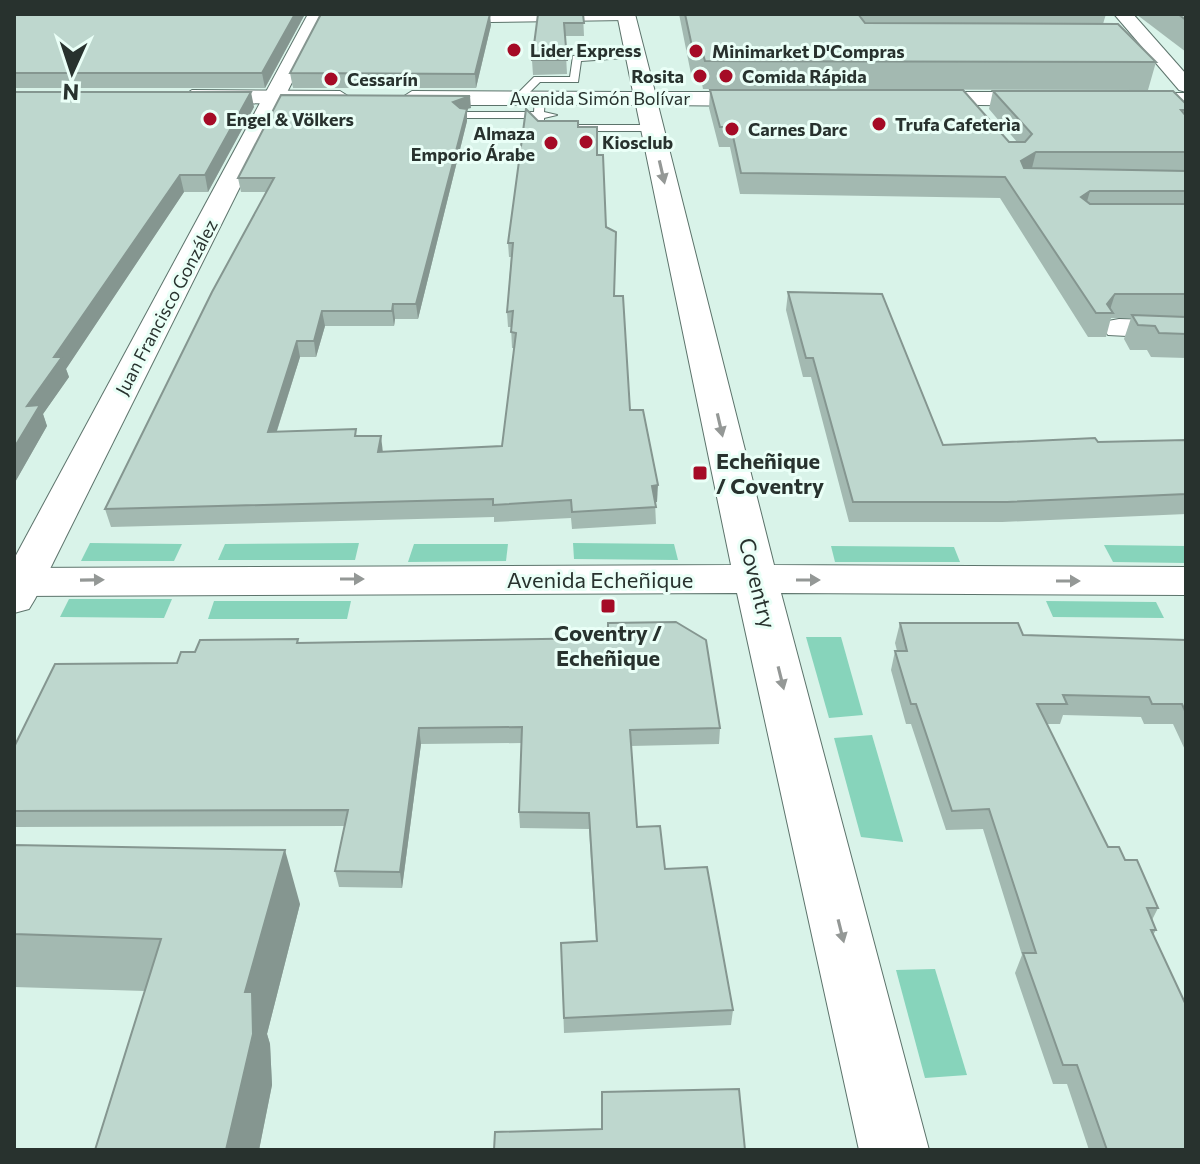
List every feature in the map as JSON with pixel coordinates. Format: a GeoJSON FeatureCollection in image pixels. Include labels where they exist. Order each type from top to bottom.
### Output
{"type":"FeatureCollection","features":[{"type":"Feature","properties":{"kind":"street","name":"Juan Francisco González"},"geometry":{"type":"LineString","coordinates":[[17,587],[317,14]]}},
{"type":"Feature","properties":{"kind":"street"},"geometry":{"type":"LineString","coordinates":[[1123,14],[1142,45],[1186,86]]}},
{"type":"Feature","properties":{"kind":"street"},"geometry":{"type":"LineString","coordinates":[[491,17],[629,28]]}},
{"type":"Feature","properties":{"kind":"street","name":"Coventry"},"geometry":{"type":"LineString","coordinates":[[629,28],[756,580],[894,1150]]}},
{"type":"Feature","properties":{"kind":"street","name":"Avenida Simón Bolívar"},"geometry":{"type":"LineString","coordinates":[[392,98],[537,94],[573,107],[648,113],[795,99]]}},
{"type":"Feature","properties":{"kind":"street"},"geometry":{"type":"LineString","coordinates":[[165,97],[360,98]]}},
{"type":"Feature","properties":{"kind":"street"},"geometry":{"type":"LineString","coordinates":[[888,99],[1072,99]]}},
{"type":"Feature","properties":{"kind":"street"},"geometry":{"type":"LineString","coordinates":[[966,99],[985,122]]}},
{"type":"Feature","properties":{"kind":"street"},"geometry":{"type":"LineString","coordinates":[[1103,100],[1186,100]]}},
{"type":"Feature","properties":{"kind":"street"},"geometry":{"type":"LineString","coordinates":[[1119,328],[1186,330]]}},
{"type":"Feature","properties":{"kind":"street","name":"Avenida Echeñique"},"geometry":{"type":"LineString","coordinates":[[17,587],[756,580],[1186,581]]}},
{"type":"Feature","properties":{"kind":"lane"},"geometry":{"type":"LineString","coordinates":[[462,115],[575,80],[576,58],[629,28]]}},
{"type":"Feature","properties":{"kind":"lane"},"geometry":{"type":"LineString","coordinates":[[537,94],[538,128],[648,113]]}},
{"type":"Feature","properties":{"kind":"green space"},"geometry":{"type":"Polygon","coordinates":[[[90,543],[182,544],[174,561],[81,561],[90,543]]]}},
{"type":"Feature","properties":{"kind":"green space"},"geometry":{"type":"Polygon","coordinates":[[[359,543],[355,560],[218,560],[225,544],[359,543]]]}},
{"type":"Feature","properties":{"kind":"green space"},"geometry":{"type":"Polygon","coordinates":[[[573,543],[674,544],[678,560],[574,559],[573,543]]]}},
{"type":"Feature","properties":{"kind":"green space"},"geometry":{"type":"Polygon","coordinates":[[[414,544],[508,544],[506,561],[408,562],[414,544]]]}},
{"type":"Feature","properties":{"kind":"green space"},"geometry":{"type":"Polygon","coordinates":[[[1104,545],[1186,546],[1186,563],[1113,562],[1104,545]]]}},
{"type":"Feature","properties":{"kind":"green space"},"geometry":{"type":"Polygon","coordinates":[[[831,546],[954,547],[960,562],[835,562],[831,546]]]}},
{"type":"Feature","properties":{"kind":"green space"},"geometry":{"type":"Polygon","coordinates":[[[69,599],[172,599],[164,618],[60,617],[69,599]]]}},
{"type":"Feature","properties":{"kind":"green space"},"geometry":{"type":"Polygon","coordinates":[[[214,601],[351,601],[347,619],[208,619],[214,601]]]}},
{"type":"Feature","properties":{"kind":"green space"},"geometry":{"type":"Polygon","coordinates":[[[1046,601],[1156,602],[1164,618],[1053,617],[1046,601]]]}},
{"type":"Feature","properties":{"kind":"green space"},"geometry":{"type":"Polygon","coordinates":[[[806,637],[841,637],[863,715],[829,718],[806,637]]]}},
{"type":"Feature","properties":{"kind":"green space"},"geometry":{"type":"Polygon","coordinates":[[[872,735],[903,842],[861,837],[834,738],[872,735]]]}},
{"type":"Feature","properties":{"kind":"green space"},"geometry":{"type":"Polygon","coordinates":[[[935,969],[967,1075],[925,1078],[896,970],[935,969]]]}},
{"type":"Feature","properties":{"kind":"building"},"geometry":{"type":"Polygon","coordinates":[[[14,14],[295,14],[262,73],[14,73],[14,14]]]}},
{"type":"Feature","properties":{"kind":"building"},"geometry":{"type":"Polygon","coordinates":[[[321,14],[490,14],[475,74],[290,73],[321,14]]]}},
{"type":"Feature","properties":{"kind":"building"},"geometry":{"type":"Polygon","coordinates":[[[538,14],[583,14],[584,23],[564,23],[567,60],[532,60],[538,14]]]}},
{"type":"Feature","properties":{"kind":"building"},"geometry":{"type":"Polygon","coordinates":[[[685,14],[858,14],[865,23],[1118,24],[1156,62],[705,61],[702,51],[693,51],[685,14]]]}},
{"type":"Feature","properties":{"kind":"building"},"geometry":{"type":"Polygon","coordinates":[[[710,90],[963,90],[1009,142],[1025,142],[1032,134],[993,91],[1173,91],[1186,104],[1186,110],[1181,110],[1186,116],[1186,152],[1036,152],[1021,161],[1024,168],[1186,171],[1186,191],[1090,191],[1081,197],[1090,204],[1186,204],[1186,294],[1115,294],[1107,304],[1113,313],[1096,313],[1005,177],[741,173],[731,127],[720,127],[710,90]]]}},
{"type":"Feature","properties":{"kind":"building"},"geometry":{"type":"Polygon","coordinates":[[[14,92],[251,92],[205,175],[180,175],[54,357],[62,357],[27,406],[40,405],[14,448],[14,92]]]}},
{"type":"Feature","properties":{"kind":"building"},"geometry":{"type":"Polygon","coordinates":[[[281,95],[470,96],[453,102],[467,109],[416,304],[393,304],[392,311],[322,311],[314,341],[297,341],[268,432],[356,429],[355,436],[381,436],[378,452],[502,446],[516,333],[511,332],[513,311],[507,312],[513,243],[508,243],[526,109],[538,121],[578,121],[578,127],[597,127],[597,155],[603,155],[606,227],[616,232],[614,296],[623,296],[630,410],[643,410],[658,485],[652,486],[656,507],[572,512],[571,500],[493,505],[493,499],[105,509],[212,292],[274,178],[238,178],[281,95]]]}},
{"type":"Feature","properties":{"kind":"building"},"geometry":{"type":"Polygon","coordinates":[[[788,292],[882,294],[943,445],[1095,438],[1098,442],[1186,440],[1186,494],[1007,502],[853,502],[813,358],[806,358],[788,292]]]}},
{"type":"Feature","properties":{"kind":"building"},"geometry":{"type":"Polygon","coordinates":[[[1132,315],[1186,317],[1186,334],[1159,333],[1155,326],[1138,325],[1132,315]]]}},
{"type":"Feature","properties":{"kind":"building"},"geometry":{"type":"Polygon","coordinates":[[[676,622],[706,640],[720,728],[630,730],[637,827],[660,826],[665,869],[707,867],[733,1010],[564,1018],[561,943],[597,941],[589,813],[519,812],[522,727],[419,728],[400,872],[335,871],[348,810],[14,811],[14,747],[55,664],[177,663],[181,652],[195,652],[200,640],[298,639],[297,643],[608,638],[608,623],[676,622]]]}},
{"type":"Feature","properties":{"kind":"building"},"geometry":{"type":"Polygon","coordinates":[[[900,623],[1018,623],[1023,635],[1186,640],[1186,713],[1182,704],[1152,704],[1149,697],[1063,695],[1067,704],[1037,704],[1108,847],[1119,847],[1125,860],[1137,860],[1158,908],[1147,908],[1156,930],[1151,930],[1186,1005],[1186,1150],[1107,1150],[1077,1065],[1063,1065],[1023,953],[1036,953],[989,809],[952,811],[916,704],[911,704],[895,651],[907,651],[900,623]]]}},
{"type":"Feature","properties":{"kind":"building"},"geometry":{"type":"Polygon","coordinates":[[[14,845],[285,850],[245,992],[252,992],[253,1034],[226,1150],[95,1150],[161,939],[14,934],[14,845]]]}},
{"type":"Feature","properties":{"kind":"building"},"geometry":{"type":"Polygon","coordinates":[[[739,1089],[745,1150],[494,1150],[495,1132],[602,1129],[602,1092],[739,1089]]]}},
{"type":"Feature","properties":{"kind":"place","name":"Lider Express"},"geometry":{"type":"Point","coordinates":[514,50]}},
{"type":"Feature","properties":{"kind":"place","name":"Minimarket D'Compras"},"geometry":{"type":"Point","coordinates":[696,51]}},
{"type":"Feature","properties":{"kind":"place","name":"Rosita"},"geometry":{"type":"Point","coordinates":[700,76]}},
{"type":"Feature","properties":{"kind":"place","name":"Comida Rápida"},"geometry":{"type":"Point","coordinates":[726,76]}},
{"type":"Feature","properties":{"kind":"place","name":"Cessarín"},"geometry":{"type":"Point","coordinates":[331,79]}},
{"type":"Feature","properties":{"kind":"place","name":"Engel & Völkers"},"geometry":{"type":"Point","coordinates":[210,119]}},
{"type":"Feature","properties":{"kind":"place","name":"Trufa Cafeterìa"},"geometry":{"type":"Point","coordinates":[879,124]}},
{"type":"Feature","properties":{"kind":"place","name":"Carnes Darc"},"geometry":{"type":"Point","coordinates":[732,129]}},
{"type":"Feature","properties":{"kind":"place","name":"Kiosclub"},"geometry":{"type":"Point","coordinates":[586,142]}},
{"type":"Feature","properties":{"kind":"place","name":"Almaza Emporio Árabe"},"geometry":{"type":"Point","coordinates":[551,143]}},
{"type":"Feature","properties":{"kind":"place","name":"Echeñique / Coventry"},"geometry":{"type":"Point","coordinates":[700,473]}},
{"type":"Feature","properties":{"kind":"place","name":"Coventry / Echeñique"},"geometry":{"type":"Point","coordinates":[608,606]}}]}
